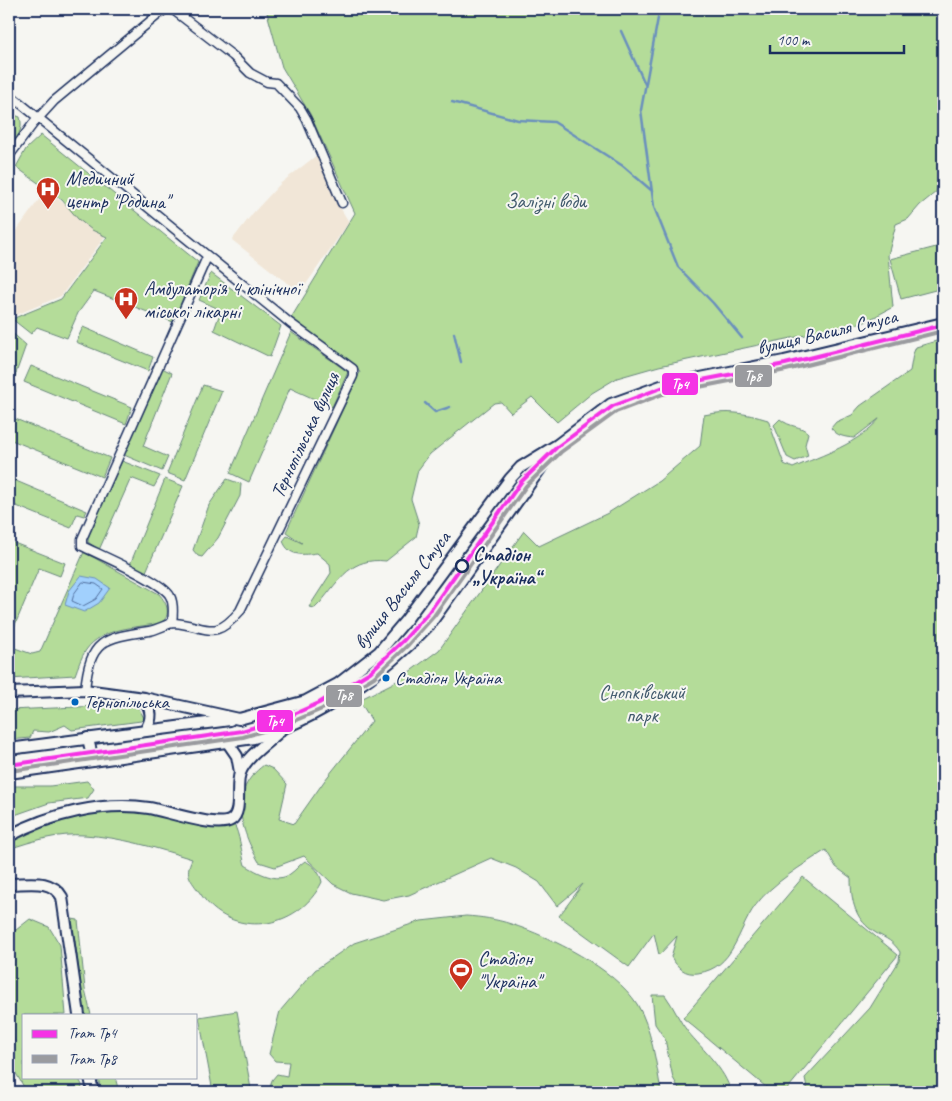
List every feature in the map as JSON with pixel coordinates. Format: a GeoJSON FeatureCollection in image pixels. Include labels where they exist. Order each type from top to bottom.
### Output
{"type":"FeatureCollection","features":[{"type":"Feature","properties":{"kind":"main road","name":"вулиця Василя Стуса"},"geometry":{"type":"LineString","coordinates":[[9,693],[85,690],[144,698],[239,719],[306,701],[338,684],[379,652],[406,620],[510,479],[521,467],[557,445],[611,404],[661,386],[784,361],[943,323]]}},
{"type":"Feature","properties":{"kind":"main road","name":"вулиця Василя Стуса"},"geometry":{"type":"LineString","coordinates":[[9,773],[228,743],[281,730],[366,681],[418,637],[455,592],[557,445]]}},
{"type":"Feature","properties":{"kind":"main road"},"geometry":{"type":"LineString","coordinates":[[144,698],[151,715],[150,722],[145,731]]}},
{"type":"Feature","properties":{"kind":"main road"},"geometry":{"type":"LineString","coordinates":[[9,749],[239,719]]}},
{"type":"Feature","properties":{"kind":"main road"},"geometry":{"type":"LineString","coordinates":[[240,772],[260,749],[281,730]]}},
{"type":"Feature","properties":{"kind":"main road"},"geometry":{"type":"LineString","coordinates":[[88,738],[93,761]]}},
{"type":"Feature","properties":{"kind":"main road"},"geometry":{"type":"LineString","coordinates":[[9,836],[50,818],[114,806],[150,808],[205,821],[229,822],[234,818],[238,809],[236,792],[240,772],[237,756],[228,743]]}},
{"type":"Feature","properties":{"kind":"main road"},"geometry":{"type":"LineString","coordinates":[[9,884],[45,883],[55,887],[62,897],[79,1014]]}},
{"type":"Feature","properties":{"kind":"main road"},"geometry":{"type":"LineString","coordinates":[[90,1078],[93,1092]]}},
{"type":"Feature","properties":{"kind":"street"},"geometry":{"type":"LineString","coordinates":[[9,156],[38,118],[112,52],[166,9]]}},
{"type":"Feature","properties":{"kind":"street"},"geometry":{"type":"LineString","coordinates":[[172,9],[233,56],[250,73],[267,82],[276,83],[300,108],[326,162],[342,203]]}},
{"type":"Feature","properties":{"kind":"street","name":"Тернопільська вулиця"},"geometry":{"type":"LineString","coordinates":[[9,94],[290,323],[353,369],[353,376],[240,611],[227,626],[215,631],[172,623]]}},
{"type":"Feature","properties":{"kind":"street"},"geometry":{"type":"LineString","coordinates":[[85,690],[91,657],[100,644],[117,637],[153,631],[172,623],[172,600],[166,590],[153,581],[82,546],[82,539],[208,257]]}},
{"type":"Feature","properties":{"kind":"shaded area"},"geometry":{"type":"Polygon","coordinates":[[[317,155],[336,201],[349,222],[300,293],[232,240],[253,213],[281,183],[317,155]]]}},
{"type":"Feature","properties":{"kind":"shaded area"},"geometry":{"type":"Polygon","coordinates":[[[46,190],[106,235],[61,296],[9,318],[9,241],[46,190]]]}},
{"type":"Feature","properties":{"kind":"green space","name":"Залізні води"},"geometry":{"type":"Polygon","coordinates":[[[266,9],[941,9],[943,20],[943,163],[936,192],[920,205],[908,219],[896,224],[888,255],[893,307],[863,323],[659,366],[617,378],[592,393],[557,422],[532,397],[511,413],[501,402],[494,403],[430,454],[418,470],[411,499],[419,524],[416,537],[386,561],[374,561],[355,566],[340,578],[315,608],[309,607],[331,573],[330,564],[317,553],[297,554],[289,550],[283,541],[287,536],[302,543],[286,532],[360,372],[291,318],[355,213],[310,114],[282,67],[266,9]]]}},
{"type":"Feature","properties":{"kind":"green space"},"geometry":{"type":"Polygon","coordinates":[[[9,113],[20,117],[21,126],[15,140],[9,146],[9,113]]]}},
{"type":"Feature","properties":{"kind":"green space"},"geometry":{"type":"Polygon","coordinates":[[[41,135],[198,262],[173,322],[94,291],[78,313],[67,338],[37,327],[31,334],[12,319],[61,299],[107,237],[92,230],[78,219],[62,200],[16,167],[26,149],[41,135]]]}},
{"type":"Feature","properties":{"kind":"green space"},"geometry":{"type":"Polygon","coordinates":[[[940,246],[943,258],[943,288],[901,299],[890,259],[940,246]]]}},
{"type":"Feature","properties":{"kind":"green space"},"geometry":{"type":"Polygon","coordinates":[[[211,273],[281,326],[270,357],[214,330],[221,310],[199,300],[211,273]]]}},
{"type":"Feature","properties":{"kind":"green space"},"geometry":{"type":"Polygon","coordinates":[[[83,327],[153,357],[148,371],[76,342],[83,327]]]}},
{"type":"Feature","properties":{"kind":"green space"},"geometry":{"type":"Polygon","coordinates":[[[9,330],[26,345],[9,393],[9,330]]]}},
{"type":"Feature","properties":{"kind":"green space"},"geometry":{"type":"Polygon","coordinates":[[[291,332],[348,372],[332,407],[290,388],[249,482],[230,473],[291,332]]]}},
{"type":"Feature","properties":{"kind":"green space","name":"Снопківський парк"},"geometry":{"type":"Polygon","coordinates":[[[943,339],[943,357],[941,359],[943,358],[943,1092],[808,1092],[805,1078],[870,1008],[899,961],[900,952],[892,943],[863,922],[853,903],[851,878],[836,867],[826,850],[788,875],[770,890],[755,906],[727,956],[720,964],[710,970],[698,973],[689,973],[682,970],[671,957],[677,936],[659,955],[654,933],[629,967],[559,916],[583,884],[557,906],[539,882],[516,868],[491,858],[409,895],[383,900],[351,893],[333,884],[304,856],[275,867],[259,862],[247,837],[241,811],[245,786],[253,775],[264,765],[273,769],[287,784],[279,819],[294,824],[325,780],[372,721],[359,700],[397,681],[439,650],[524,531],[539,546],[608,513],[659,481],[700,446],[704,415],[736,413],[768,420],[784,464],[793,468],[828,453],[851,442],[880,418],[854,438],[841,436],[833,431],[831,428],[836,422],[852,415],[860,406],[910,371],[916,347],[943,339]]]}},
{"type":"Feature","properties":{"kind":"green space"},"geometry":{"type":"Polygon","coordinates":[[[31,366],[132,407],[126,424],[24,382],[31,366]]]}},
{"type":"Feature","properties":{"kind":"green space"},"geometry":{"type":"Polygon","coordinates":[[[162,368],[172,373],[143,446],[168,457],[162,471],[124,455],[162,368]]]}},
{"type":"Feature","properties":{"kind":"green space"},"geometry":{"type":"Polygon","coordinates":[[[203,385],[222,391],[185,480],[167,473],[203,385]]]}},
{"type":"Feature","properties":{"kind":"green space"},"geometry":{"type":"Polygon","coordinates":[[[13,418],[110,458],[102,477],[9,439],[9,427],[13,418]]]}},
{"type":"Feature","properties":{"kind":"green space"},"geometry":{"type":"Polygon","coordinates":[[[780,419],[808,433],[805,445],[808,456],[795,461],[787,457],[774,425],[780,419]]]}},
{"type":"Feature","properties":{"kind":"green space"},"geometry":{"type":"Polygon","coordinates":[[[122,461],[160,476],[154,487],[131,478],[99,550],[88,542],[89,534],[122,461]]]}},
{"type":"Feature","properties":{"kind":"green space"},"geometry":{"type":"Polygon","coordinates":[[[9,478],[87,511],[84,516],[77,514],[71,528],[9,503],[9,478]]]}},
{"type":"Feature","properties":{"kind":"green space"},"geometry":{"type":"Polygon","coordinates":[[[165,479],[183,486],[145,574],[129,567],[165,479]]]}},
{"type":"Feature","properties":{"kind":"green space"},"geometry":{"type":"Polygon","coordinates":[[[227,479],[241,484],[240,496],[218,538],[202,557],[198,556],[193,550],[209,505],[227,479]]]}},
{"type":"Feature","properties":{"kind":"green space"},"geometry":{"type":"Polygon","coordinates":[[[9,541],[65,563],[60,576],[39,568],[9,639],[9,541]]]}},
{"type":"Feature","properties":{"kind":"green space"},"geometry":{"type":"Polygon","coordinates":[[[84,552],[159,594],[167,609],[164,620],[161,623],[120,630],[101,637],[86,650],[75,675],[9,679],[9,646],[32,654],[40,652],[84,552]]]}},
{"type":"Feature","properties":{"kind":"green space"},"geometry":{"type":"Polygon","coordinates":[[[123,705],[138,707],[144,718],[141,721],[72,730],[65,725],[49,732],[33,731],[30,738],[9,740],[9,710],[123,705]]]}},
{"type":"Feature","properties":{"kind":"green space"},"geometry":{"type":"Polygon","coordinates":[[[87,781],[94,789],[88,798],[49,803],[9,817],[9,786],[50,786],[87,781]]]}},
{"type":"Feature","properties":{"kind":"green space"},"geometry":{"type":"Polygon","coordinates":[[[131,810],[234,825],[245,865],[267,876],[279,878],[290,874],[305,861],[316,870],[322,882],[311,898],[297,911],[281,919],[263,924],[245,923],[228,918],[213,908],[200,893],[191,881],[189,873],[192,859],[125,841],[84,835],[55,836],[9,849],[9,839],[52,821],[68,817],[131,810]]]}},
{"type":"Feature","properties":{"kind":"green space"},"geometry":{"type":"Polygon","coordinates":[[[803,877],[898,955],[785,1092],[772,1092],[683,1018],[803,877]]]}},
{"type":"Feature","properties":{"kind":"green space","name":"Стадіон \"Україна\""},"geometry":{"type":"Polygon","coordinates":[[[466,916],[505,922],[544,937],[580,955],[613,978],[627,991],[642,1013],[653,1047],[661,1092],[269,1092],[272,1080],[277,1074],[287,1076],[289,1062],[275,1061],[269,1054],[280,1011],[315,970],[354,943],[421,921],[466,916]]]}},
{"type":"Feature","properties":{"kind":"green space"},"geometry":{"type":"Polygon","coordinates":[[[30,919],[49,927],[60,945],[66,1014],[22,1014],[22,1078],[78,1078],[82,1085],[81,1092],[23,1092],[24,1087],[11,1065],[15,1042],[9,1022],[11,978],[9,976],[9,930],[16,930],[30,919]]]}},
{"type":"Feature","properties":{"kind":"green space"},"geometry":{"type":"Polygon","coordinates":[[[72,919],[78,920],[85,989],[91,1014],[85,1014],[72,919]]]}},
{"type":"Feature","properties":{"kind":"green space"},"geometry":{"type":"Polygon","coordinates":[[[652,995],[665,995],[685,1028],[724,1075],[731,1092],[681,1092],[673,1078],[665,1039],[655,1024],[652,995]]]}},
{"type":"Feature","properties":{"kind":"green space"},"geometry":{"type":"Polygon","coordinates":[[[237,1011],[251,1089],[213,1092],[199,1017],[237,1011]]]}},
{"type":"Feature","properties":{"kind":"green space"},"geometry":{"type":"Polygon","coordinates":[[[98,1078],[115,1078],[119,1092],[101,1092],[98,1078]]]}},
{"type":"Feature","properties":{"kind":"water"},"geometry":{"type":"Polygon","coordinates":[[[81,576],[97,579],[110,588],[99,603],[84,612],[65,605],[69,591],[81,576]]]}},
{"type":"Feature","properties":{"kind":"waterway"},"geometry":{"type":"LineString","coordinates":[[658,18],[641,110],[654,207],[678,267],[713,303],[742,338]]}},
{"type":"Feature","properties":{"kind":"waterway"},"geometry":{"type":"LineString","coordinates":[[621,31],[645,84]]}},
{"type":"Feature","properties":{"kind":"waterway"},"geometry":{"type":"LineString","coordinates":[[452,102],[518,120],[554,122],[623,166],[651,190]]}},
{"type":"Feature","properties":{"kind":"waterway"},"geometry":{"type":"LineString","coordinates":[[454,333],[461,362]]}},
{"type":"Feature","properties":{"kind":"waterway"},"geometry":{"type":"LineString","coordinates":[[425,403],[435,412],[450,407]]}},
{"type":"Feature","properties":{"kind":"tram line","name":"Тр4"},"geometry":{"type":"LineString","coordinates":[[9,765],[242,731],[285,718],[319,703],[370,672],[404,640],[429,612],[521,482],[557,447],[613,406],[661,388],[785,364],[943,325]]}},
{"type":"Feature","properties":{"kind":"tram line","name":"Тр8"},"geometry":{"type":"LineString","coordinates":[[10,771],[243,737],[287,724],[322,709],[374,677],[408,645],[434,616],[526,486],[561,452],[616,412],[663,394],[786,370],[943,331]]}},
{"type":"Feature","properties":{"kind":"place","name":"Медичний центр \"Родина\""},"geometry":{"type":"Point","coordinates":[48,210]}},
{"type":"Feature","properties":{"kind":"place","name":"Амбулаторія 4 клінічної міської лікарні"},"geometry":{"type":"Point","coordinates":[126,320]}},
{"type":"Feature","properties":{"kind":"place","name":"Стадіон „Україна“"},"geometry":{"type":"Point","coordinates":[462,566]}},
{"type":"Feature","properties":{"kind":"place","name":"Стадіон Україна"},"geometry":{"type":"Point","coordinates":[386,678]}},
{"type":"Feature","properties":{"kind":"place","name":"Тернопільська"},"geometry":{"type":"Point","coordinates":[75,702]}},
{"type":"Feature","properties":{"kind":"place","name":"Стадіон \"Україна\""},"geometry":{"type":"Point","coordinates":[461,991]}}]}
